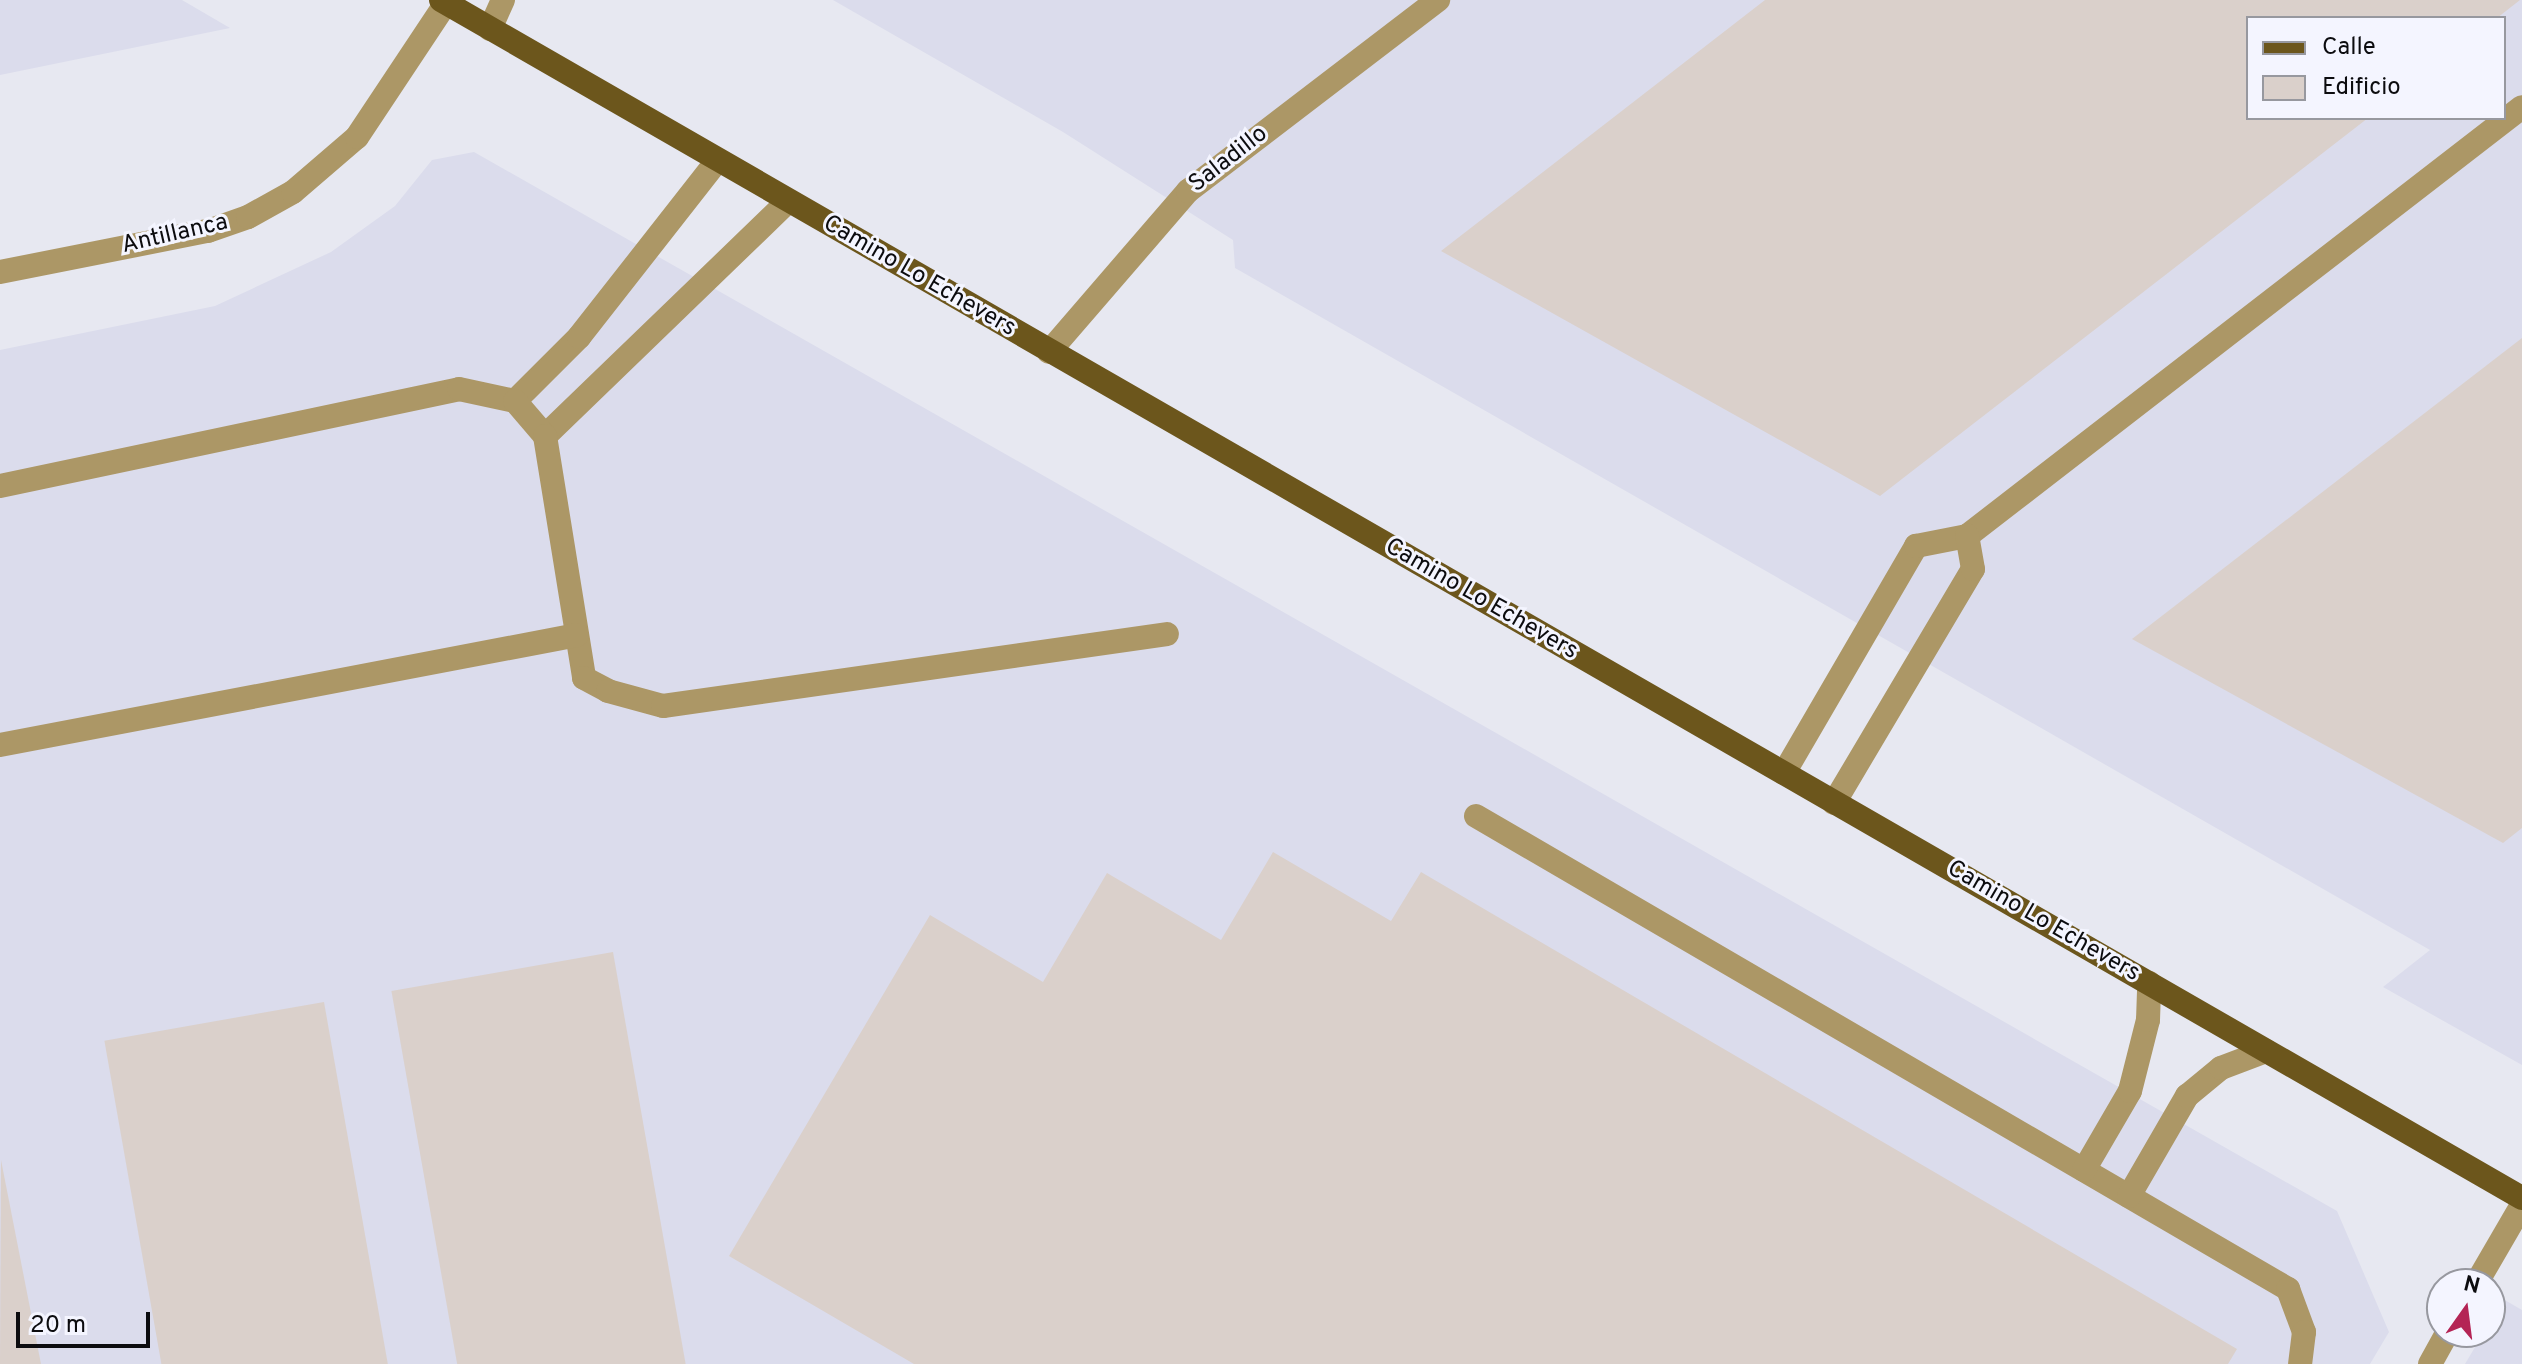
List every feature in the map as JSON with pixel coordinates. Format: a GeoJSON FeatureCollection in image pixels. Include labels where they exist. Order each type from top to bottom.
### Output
{"type":"FeatureCollection","features":[{"type":"Feature","properties":{"kind":"main road","name":"Camino Lo Echevers"},"geometry":{"type":"LineString","coordinates":[[444,2],[2522,1198]]}},
{"type":"Feature","properties":{"kind":"street"},"geometry":{"type":"LineString","coordinates":[[490,29],[503,0]]}},
{"type":"Feature","properties":{"kind":"street","name":"Saladillo"},"geometry":{"type":"LineString","coordinates":[[1049,352],[1188,191],[1438,0]]}},
{"type":"Feature","properties":{"kind":"street","name":"Antillanca"},"geometry":{"type":"LineString","coordinates":[[0,272],[208,231],[248,217],[293,192],[357,137],[444,2]]}},
{"type":"Feature","properties":{"kind":"street"},"geometry":{"type":"LineString","coordinates":[[2506,119],[2522,107]]}},
{"type":"Feature","properties":{"kind":"street"},"geometry":{"type":"LineString","coordinates":[[1784,773],[1916,546],[1967,536],[2505,120]]}},
{"type":"Feature","properties":{"kind":"street"},"geometry":{"type":"LineString","coordinates":[[515,401],[579,337],[718,160]]}},
{"type":"Feature","properties":{"kind":"street"},"geometry":{"type":"LineString","coordinates":[[545,436],[788,201]]}},
{"type":"Feature","properties":{"kind":"street"},"geometry":{"type":"LineString","coordinates":[[0,486],[459,389],[515,401],[545,436],[584,678],[663,706],[1167,634]]}},
{"type":"Feature","properties":{"kind":"street"},"geometry":{"type":"LineString","coordinates":[[1834,803],[1973,569],[1967,536]]}},
{"type":"Feature","properties":{"kind":"street"},"geometry":{"type":"LineString","coordinates":[[0,745],[577,635]]}},
{"type":"Feature","properties":{"kind":"street"},"geometry":{"type":"LineString","coordinates":[[1476,816],[2288,1289],[2304,1332],[2300,1364]]}},
{"type":"Feature","properties":{"kind":"street"},"geometry":{"type":"LineString","coordinates":[[2084,1170],[2130,1091],[2148,1020],[2149,983]]}},
{"type":"Feature","properties":{"kind":"street"},"geometry":{"type":"LineString","coordinates":[[2129,1196],[2187,1096],[2221,1068],[2266,1051]]}},
{"type":"Feature","properties":{"kind":"street"},"geometry":{"type":"LineString","coordinates":[[2485,1268],[2522,1205]]}},
{"type":"Feature","properties":{"kind":"shaded area"},"geometry":{"type":"Polygon","coordinates":[[[0,0],[182,0],[230,28],[0,75],[0,0]]]}},
{"type":"Feature","properties":{"kind":"shaded area"},"geometry":{"type":"Polygon","coordinates":[[[833,0],[2522,0],[2522,1065],[2383,987],[2430,950],[1235,268],[1233,240],[1063,132],[833,0]]]}},
{"type":"Feature","properties":{"kind":"shaded area"},"geometry":{"type":"Polygon","coordinates":[[[474,152],[2337,1211],[2389,1332],[2370,1364],[0,1364],[0,350],[215,306],[331,252],[395,206],[432,160],[474,152]]]}},
{"type":"Feature","properties":{"kind":"shaded area"},"geometry":{"type":"Polygon","coordinates":[[[2506,1301],[2522,1310],[2522,1364],[2465,1364],[2474,1348],[2506,1348],[2506,1301]]]}},
{"type":"Feature","properties":{"kind":"building"},"geometry":{"type":"Polygon","coordinates":[[[1765,0],[2520,0],[2500,16],[2246,16],[2246,120],[2365,120],[1880,496],[1441,251],[1765,0]]]}},
{"type":"Feature","properties":{"kind":"building"},"geometry":{"type":"Polygon","coordinates":[[[2522,338],[2522,828],[2503,843],[2132,639],[2522,338]]]}},
{"type":"Feature","properties":{"kind":"building"},"geometry":{"type":"Polygon","coordinates":[[[1273,852],[1391,921],[1421,872],[2237,1349],[2228,1364],[914,1364],[729,1256],[930,915],[1043,982],[1107,873],[1221,940],[1273,852]]]}},
{"type":"Feature","properties":{"kind":"building"},"geometry":{"type":"Polygon","coordinates":[[[613,952],[686,1364],[457,1364],[391,991],[613,952]]]}},
{"type":"Feature","properties":{"kind":"building"},"geometry":{"type":"Polygon","coordinates":[[[324,1002],[388,1364],[161,1364],[104,1041],[324,1002]]]}},
{"type":"Feature","properties":{"kind":"building"},"geometry":{"type":"Polygon","coordinates":[[[1,1160],[41,1364],[0,1364],[1,1160]]]}}]}
